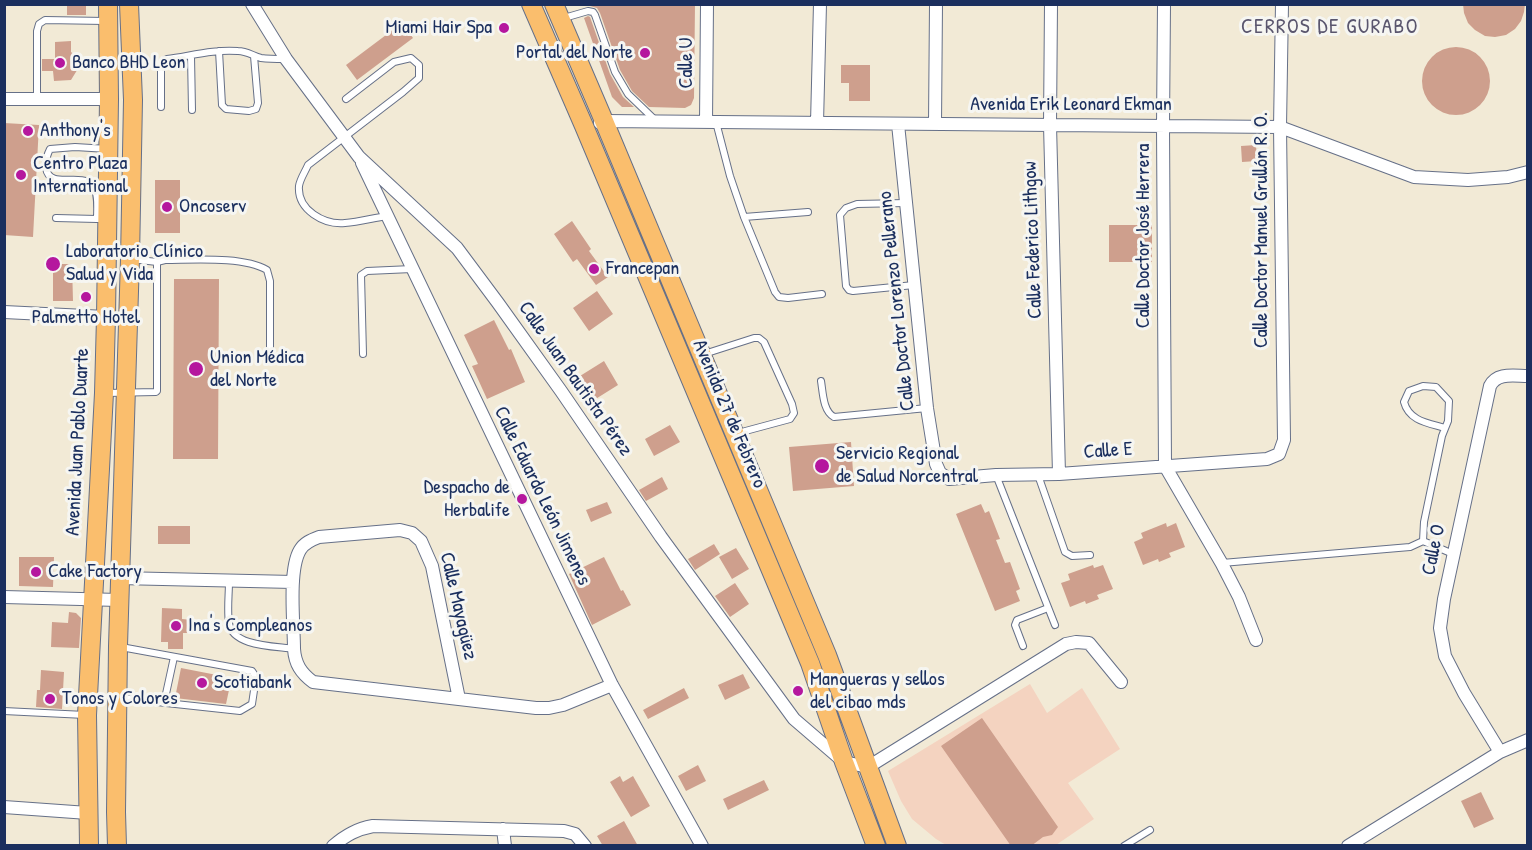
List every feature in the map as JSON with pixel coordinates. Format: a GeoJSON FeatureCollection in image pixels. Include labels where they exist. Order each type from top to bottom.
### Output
{"type":"FeatureCollection","features":[{"type":"Feature","properties":{"kind":"main road"},"geometry":{"type":"LineString","coordinates":[[117,846],[119,578],[133,100],[129,4]]}},
{"type":"Feature","properties":{"kind":"main road","name":"Avenida 27 de Febrero"},"geometry":{"type":"LineString","coordinates":[[531,4],[810,663],[876,846]]}},
{"type":"Feature","properties":{"kind":"main road","name":"Avenida 27 de Febrero"},"geometry":{"type":"LineString","coordinates":[[557,12],[827,655],[897,846]]}},
{"type":"Feature","properties":{"kind":"main road","name":"Avenida Juan Pablo Duarte"},"geometry":{"type":"LineString","coordinates":[[89,846],[87,715],[104,393],[106,317],[102,218],[108,149],[109,13]]}},
{"type":"Feature","properties":{"kind":"street","name":"Calle Juan Bautista Pérez"},"geometry":{"type":"LineString","coordinates":[[252,4],[286,59],[359,156],[457,249],[517,329],[661,537],[794,719],[844,762],[867,767]]}},
{"type":"Feature","properties":{"kind":"street","name":"Calle U"},"geometry":{"type":"LineString","coordinates":[[706,4],[711,122]]}},
{"type":"Feature","properties":{"kind":"street"},"geometry":{"type":"LineString","coordinates":[[817,123],[820,4]]}},
{"type":"Feature","properties":{"kind":"street"},"geometry":{"type":"LineString","coordinates":[[935,124],[936,4]]}},
{"type":"Feature","properties":{"kind":"street","name":"Calle Federico Lithgow"},"geometry":{"type":"LineString","coordinates":[[1051,4],[1050,125],[1059,474]]}},
{"type":"Feature","properties":{"kind":"street","name":"Calle Doctor José Herrera"},"geometry":{"type":"LineString","coordinates":[[1164,4],[1165,466]]}},
{"type":"Feature","properties":{"kind":"street","name":"Calle Doctor Manuel Grullón R. O."},"geometry":{"type":"LineString","coordinates":[[1279,454],[1284,440],[1280,127],[1282,4]]}},
{"type":"Feature","properties":{"kind":"street"},"geometry":{"type":"LineString","coordinates":[[4,99],[109,99]]}},
{"type":"Feature","properties":{"kind":"street","name":"Avenida Erik Leonard Ekman"},"geometry":{"type":"LineString","coordinates":[[584,126],[604,122],[711,122],[1280,127],[1414,177],[1468,180],[1508,177],[1527,172]]}},
{"type":"Feature","properties":{"kind":"street","name":"Calle Doctor Lorenzo Pellerano"},"geometry":{"type":"LineString","coordinates":[[898,124],[927,408],[936,464],[940,473]]}},
{"type":"Feature","properties":{"kind":"street","name":"Calle Eduardo León Jimenes"},"geometry":{"type":"LineString","coordinates":[[359,156],[612,685],[702,846]]}},
{"type":"Feature","properties":{"kind":"street"},"geometry":{"type":"LineString","coordinates":[[4,312],[106,317]]}},
{"type":"Feature","properties":{"kind":"street","name":"Calle O"},"geometry":{"type":"LineString","coordinates":[[1500,752],[1464,693],[1445,656],[1440,628],[1490,386],[1499,376],[1527,376]]}},
{"type":"Feature","properties":{"kind":"street","name":"Calle E"},"geometry":{"type":"LineString","coordinates":[[940,473],[949,479],[1059,474],[1267,459],[1279,454]]}},
{"type":"Feature","properties":{"kind":"street"},"geometry":{"type":"LineString","coordinates":[[1165,466],[1222,564],[1239,597],[1256,640]]}},
{"type":"Feature","properties":{"kind":"street","name":"Calle Mayagüez"},"geometry":{"type":"LineString","coordinates":[[459,699],[432,566],[428,552],[421,541],[412,533],[400,530],[319,537],[308,541],[296,558],[293,582],[294,649],[299,669],[313,682],[536,708],[563,705],[612,685]]}},
{"type":"Feature","properties":{"kind":"street"},"geometry":{"type":"LineString","coordinates":[[119,578],[293,582]]}},
{"type":"Feature","properties":{"kind":"street"},"geometry":{"type":"LineString","coordinates":[[4,597],[119,600]]}},
{"type":"Feature","properties":{"kind":"street"},"geometry":{"type":"LineString","coordinates":[[867,767],[1066,644],[1089,643],[1121,682]]}},
{"type":"Feature","properties":{"kind":"street"},"geometry":{"type":"LineString","coordinates":[[1348,846],[1500,752],[1527,740]]}},
{"type":"Feature","properties":{"kind":"street"},"geometry":{"type":"LineString","coordinates":[[4,807],[88,813]]}},
{"type":"Feature","properties":{"kind":"street"},"geometry":{"type":"LineString","coordinates":[[333,846],[348,834],[373,826],[564,831],[575,834],[585,846]]}},
{"type":"Feature","properties":{"kind":"street"},"geometry":{"type":"LineString","coordinates":[[503,829],[505,846]]}},
{"type":"Feature","properties":{"kind":"lane"},"geometry":{"type":"LineString","coordinates":[[557,12],[588,10],[596,15],[615,72],[628,94],[657,122]]}},
{"type":"Feature","properties":{"kind":"lane"},"geometry":{"type":"LineString","coordinates":[[37,99],[37,31],[39,24],[45,20],[109,13]]}},
{"type":"Feature","properties":{"kind":"lane"},"geometry":{"type":"LineString","coordinates":[[161,107],[161,66],[167,59],[219,51],[240,51],[263,58],[286,59]]}},
{"type":"Feature","properties":{"kind":"lane"},"geometry":{"type":"LineString","coordinates":[[219,51],[222,105],[226,110],[256,109],[258,103],[254,56]]}},
{"type":"Feature","properties":{"kind":"lane"},"geometry":{"type":"LineString","coordinates":[[191,56],[192,110]]}},
{"type":"Feature","properties":{"kind":"lane"},"geometry":{"type":"LineString","coordinates":[[346,99],[394,62],[411,58],[418,65],[419,78],[308,165],[300,180],[299,189],[302,202],[311,213],[322,220],[343,224],[387,216]]}},
{"type":"Feature","properties":{"kind":"lane"},"geometry":{"type":"LineString","coordinates":[[711,122],[744,217],[779,297],[822,294]]}},
{"type":"Feature","properties":{"kind":"lane"},"geometry":{"type":"LineString","coordinates":[[56,218],[102,218],[92,185],[77,179],[56,180],[49,175],[46,160],[50,149],[75,147],[108,149]]}},
{"type":"Feature","properties":{"kind":"lane"},"geometry":{"type":"LineString","coordinates":[[906,203],[857,204],[846,208],[840,215],[846,286],[853,291],[915,285]]}},
{"type":"Feature","properties":{"kind":"lane"},"geometry":{"type":"LineString","coordinates":[[744,217],[808,212]]}},
{"type":"Feature","properties":{"kind":"lane"},"geometry":{"type":"LineString","coordinates":[[130,259],[157,262],[228,260],[259,266],[267,270],[270,281],[270,361]]}},
{"type":"Feature","properties":{"kind":"lane"},"geometry":{"type":"LineString","coordinates":[[104,393],[156,392],[157,390],[157,262]]}},
{"type":"Feature","properties":{"kind":"lane"},"geometry":{"type":"LineString","coordinates":[[363,354],[361,275],[367,271],[412,269]]}},
{"type":"Feature","properties":{"kind":"lane"},"geometry":{"type":"LineString","coordinates":[[702,355],[759,338],[764,342],[792,404],[794,413],[790,419],[735,434]]}},
{"type":"Feature","properties":{"kind":"lane"},"geometry":{"type":"LineString","coordinates":[[821,381],[826,408],[834,417],[927,408]]}},
{"type":"Feature","properties":{"kind":"lane"},"geometry":{"type":"LineString","coordinates":[[1422,540],[1424,522],[1448,421],[1449,401],[1436,387],[1423,386],[1409,391],[1404,402],[1406,410],[1414,418],[1445,428]]}},
{"type":"Feature","properties":{"kind":"lane"},"geometry":{"type":"LineString","coordinates":[[1038,474],[1065,552],[1072,556],[1090,555]]}},
{"type":"Feature","properties":{"kind":"lane"},"geometry":{"type":"LineString","coordinates":[[996,476],[1054,625]]}},
{"type":"Feature","properties":{"kind":"lane"},"geometry":{"type":"LineString","coordinates":[[1422,540],[1454,555]]}},
{"type":"Feature","properties":{"kind":"lane"},"geometry":{"type":"LineString","coordinates":[[1222,564],[1410,547],[1422,540]]}},
{"type":"Feature","properties":{"kind":"lane"},"geometry":{"type":"LineString","coordinates":[[229,580],[229,626],[234,635],[245,642],[294,649]]}},
{"type":"Feature","properties":{"kind":"lane"},"geometry":{"type":"LineString","coordinates":[[1023,646],[1015,625],[1017,620],[1048,608]]}},
{"type":"Feature","properties":{"kind":"lane"},"geometry":{"type":"LineString","coordinates":[[117,698],[240,711],[252,704],[256,677],[252,671],[118,646]]}},
{"type":"Feature","properties":{"kind":"lane"},"geometry":{"type":"LineString","coordinates":[[164,703],[174,657]]}},
{"type":"Feature","properties":{"kind":"lane"},"geometry":{"type":"LineString","coordinates":[[4,711],[87,715]]}},
{"type":"Feature","properties":{"kind":"lane"},"geometry":{"type":"LineString","coordinates":[[1124,846],[1150,830]]}},
{"type":"Feature","properties":{"kind":"shaded area"},"geometry":{"type":"Polygon","coordinates":[[[1030,684],[1047,713],[1082,688],[1120,749],[1068,783],[1094,819],[1056,845],[946,845],[912,819],[888,771],[1030,684]]]}},
{"type":"Feature","properties":{"kind":"building"},"geometry":{"type":"Polygon","coordinates":[[[67,4],[86,4],[86,15],[67,15],[67,4]]]}},
{"type":"Feature","properties":{"kind":"building","name":"Portal del Norte"},"geometry":{"type":"Polygon","coordinates":[[[596,4],[695,4],[694,98],[691,105],[685,108],[649,107],[632,91],[620,70],[600,13],[597,8],[590,6],[596,4]]]}},
{"type":"Feature","properties":{"kind":"building"},"geometry":{"type":"Polygon","coordinates":[[[1463,4],[1525,4],[1521,21],[1515,29],[1506,35],[1495,37],[1485,36],[1468,23],[1463,4]]]}},
{"type":"Feature","properties":{"kind":"building"},"geometry":{"type":"Polygon","coordinates":[[[588,16],[610,74],[623,97],[634,107],[622,107],[612,97],[584,18],[588,16]]]}},
{"type":"Feature","properties":{"kind":"building"},"geometry":{"type":"Polygon","coordinates":[[[402,23],[413,38],[357,80],[346,65],[402,23]]]}},
{"type":"Feature","properties":{"kind":"building","name":"Banco BHD Leon"},"geometry":{"type":"Polygon","coordinates":[[[71,41],[71,52],[77,57],[79,67],[71,80],[54,81],[53,71],[42,71],[42,59],[55,59],[55,42],[71,41]]]}},
{"type":"Feature","properties":{"kind":"building"},"geometry":{"type":"Polygon","coordinates":[[[1449,47],[1463,47],[1475,52],[1485,62],[1490,81],[1485,100],[1475,110],[1463,115],[1449,115],[1437,110],[1427,100],[1422,88],[1422,74],[1427,62],[1437,52],[1449,47]]]}},
{"type":"Feature","properties":{"kind":"building"},"geometry":{"type":"Polygon","coordinates":[[[841,65],[870,65],[870,101],[849,101],[849,83],[841,83],[841,65]]]}},
{"type":"Feature","properties":{"kind":"building","name":"Centro Plaza International"},"geometry":{"type":"Polygon","coordinates":[[[4,123],[39,125],[33,237],[4,235],[4,123]]]}},
{"type":"Feature","properties":{"kind":"building"},"geometry":{"type":"Polygon","coordinates":[[[1256,145],[1257,161],[1242,162],[1241,146],[1256,145]]]}},
{"type":"Feature","properties":{"kind":"building","name":"Oncoserv"},"geometry":{"type":"Polygon","coordinates":[[[155,180],[180,180],[180,233],[155,233],[155,180]]]}},
{"type":"Feature","properties":{"kind":"building"},"geometry":{"type":"Polygon","coordinates":[[[572,221],[591,249],[589,251],[608,277],[596,285],[577,259],[573,262],[554,234],[572,221]]]}},
{"type":"Feature","properties":{"kind":"building"},"geometry":{"type":"Polygon","coordinates":[[[1109,225],[1152,225],[1152,262],[1109,262],[1109,225]]]}},
{"type":"Feature","properties":{"kind":"building"},"geometry":{"type":"Polygon","coordinates":[[[53,264],[72,264],[73,301],[53,301],[53,264]]]}},
{"type":"Feature","properties":{"kind":"building","name":"Union Médica del Norte"},"geometry":{"type":"Polygon","coordinates":[[[174,279],[219,279],[218,459],[173,459],[174,279]]]}},
{"type":"Feature","properties":{"kind":"building"},"geometry":{"type":"Polygon","coordinates":[[[597,291],[613,314],[589,331],[573,308],[597,291]]]}},
{"type":"Feature","properties":{"kind":"building"},"geometry":{"type":"Polygon","coordinates":[[[494,320],[509,350],[511,349],[525,382],[487,399],[472,366],[478,364],[464,335],[494,320]]]}},
{"type":"Feature","properties":{"kind":"building"},"geometry":{"type":"Polygon","coordinates":[[[604,361],[618,385],[594,400],[580,376],[604,361]]]}},
{"type":"Feature","properties":{"kind":"building"},"geometry":{"type":"Polygon","coordinates":[[[670,425],[680,442],[654,456],[645,439],[670,425]]]}},
{"type":"Feature","properties":{"kind":"building","name":"Servicio Regional de Salud Norcentral"},"geometry":{"type":"Polygon","coordinates":[[[851,442],[854,486],[793,491],[789,447],[851,442]]]}},
{"type":"Feature","properties":{"kind":"building"},"geometry":{"type":"Polygon","coordinates":[[[662,477],[668,489],[646,501],[639,490],[662,477]]]}},
{"type":"Feature","properties":{"kind":"building"},"geometry":{"type":"Polygon","coordinates":[[[607,502],[612,513],[591,522],[586,510],[607,502]]]}},
{"type":"Feature","properties":{"kind":"building"},"geometry":{"type":"Polygon","coordinates":[[[981,504],[985,513],[989,511],[1000,539],[996,540],[1005,563],[1010,562],[1020,589],[1016,591],[1020,601],[995,611],[956,514],[981,504]]]}},
{"type":"Feature","properties":{"kind":"building"},"geometry":{"type":"Polygon","coordinates":[[[1166,523],[1167,527],[1176,523],[1185,547],[1169,553],[1171,557],[1143,565],[1134,542],[1143,538],[1141,533],[1166,523]]]}},
{"type":"Feature","properties":{"kind":"building"},"geometry":{"type":"Polygon","coordinates":[[[158,526],[190,526],[190,544],[158,544],[158,526]]]}},
{"type":"Feature","properties":{"kind":"building"},"geometry":{"type":"Polygon","coordinates":[[[714,544],[720,554],[695,570],[688,559],[714,544]]]}},
{"type":"Feature","properties":{"kind":"building"},"geometry":{"type":"Polygon","coordinates":[[[736,548],[749,569],[732,579],[719,557],[736,548]]]}},
{"type":"Feature","properties":{"kind":"building","name":"Cake Factory"},"geometry":{"type":"Polygon","coordinates":[[[19,557],[54,557],[53,587],[19,586],[19,557]]]}},
{"type":"Feature","properties":{"kind":"building"},"geometry":{"type":"Polygon","coordinates":[[[604,557],[621,591],[623,590],[631,605],[592,625],[569,574],[604,557]]]}},
{"type":"Feature","properties":{"kind":"building"},"geometry":{"type":"Polygon","coordinates":[[[1093,565],[1094,568],[1103,565],[1113,589],[1097,595],[1099,599],[1070,607],[1061,583],[1070,580],[1068,574],[1093,565]]]}},
{"type":"Feature","properties":{"kind":"building"},"geometry":{"type":"Polygon","coordinates":[[[735,583],[749,604],[730,617],[715,596],[735,583]]]}},
{"type":"Feature","properties":{"kind":"building","name":"Ina's Compleanos"},"geometry":{"type":"Polygon","coordinates":[[[162,608],[182,609],[182,619],[192,620],[191,633],[183,633],[183,649],[168,649],[168,642],[161,642],[162,608]]]}},
{"type":"Feature","properties":{"kind":"building"},"geometry":{"type":"Polygon","coordinates":[[[69,612],[76,613],[81,618],[79,648],[51,647],[52,622],[68,623],[69,612]]]}},
{"type":"Feature","properties":{"kind":"building","name":"Scotiabank"},"geometry":{"type":"Polygon","coordinates":[[[181,668],[227,677],[225,689],[229,690],[226,704],[175,698],[181,668]]]}},
{"type":"Feature","properties":{"kind":"building"},"geometry":{"type":"Polygon","coordinates":[[[41,670],[64,672],[62,709],[36,707],[41,670]]]}},
{"type":"Feature","properties":{"kind":"building"},"geometry":{"type":"Polygon","coordinates":[[[743,674],[750,688],[725,700],[718,685],[743,674]]]}},
{"type":"Feature","properties":{"kind":"building"},"geometry":{"type":"Polygon","coordinates":[[[684,688],[689,698],[648,719],[643,710],[684,688]]]}},
{"type":"Feature","properties":{"kind":"building"},"geometry":{"type":"Polygon","coordinates":[[[982,718],[1058,827],[1052,835],[1043,837],[1031,846],[1011,846],[941,746],[982,718]]]}},
{"type":"Feature","properties":{"kind":"building"},"geometry":{"type":"Polygon","coordinates":[[[698,765],[706,781],[686,791],[678,776],[698,765]]]}},
{"type":"Feature","properties":{"kind":"building"},"geometry":{"type":"Polygon","coordinates":[[[620,776],[623,782],[633,776],[650,806],[631,817],[610,782],[620,776]]]}},
{"type":"Feature","properties":{"kind":"building"},"geometry":{"type":"Polygon","coordinates":[[[764,780],[769,790],[728,810],[723,799],[764,780]]]}},
{"type":"Feature","properties":{"kind":"building"},"geometry":{"type":"Polygon","coordinates":[[[1481,792],[1494,819],[1474,828],[1461,801],[1481,792]]]}},
{"type":"Feature","properties":{"kind":"building"},"geometry":{"type":"Polygon","coordinates":[[[624,821],[638,846],[603,846],[597,836],[624,821]]]}},
{"type":"Feature","properties":{"kind":"place","name":"Miami Hair Spa"},"geometry":{"type":"Point","coordinates":[504,28]}},
{"type":"Feature","properties":{"kind":"place","name":"Portal del Norte"},"geometry":{"type":"Point","coordinates":[645,53]}},
{"type":"Feature","properties":{"kind":"place","name":"Banco BHD Leon"},"geometry":{"type":"Point","coordinates":[60,63]}},
{"type":"Feature","properties":{"kind":"place","name":"Anthony's"},"geometry":{"type":"Point","coordinates":[28,131]}},
{"type":"Feature","properties":{"kind":"place","name":"Centro Plaza International"},"geometry":{"type":"Point","coordinates":[21,175]}},
{"type":"Feature","properties":{"kind":"place","name":"Oncoserv"},"geometry":{"type":"Point","coordinates":[167,207]}},
{"type":"Feature","properties":{"kind":"place","name":"Laboratorio Clínico Salud y Vida"},"geometry":{"type":"Point","coordinates":[53,264]}},
{"type":"Feature","properties":{"kind":"place","name":"Francepan"},"geometry":{"type":"Point","coordinates":[594,269]}},
{"type":"Feature","properties":{"kind":"place","name":"Palmetto Hotel"},"geometry":{"type":"Point","coordinates":[86,297]}},
{"type":"Feature","properties":{"kind":"place","name":"Union Médica del Norte"},"geometry":{"type":"Point","coordinates":[196,369]}},
{"type":"Feature","properties":{"kind":"place","name":"Servicio Regional de Salud Norcentral"},"geometry":{"type":"Point","coordinates":[822,466]}},
{"type":"Feature","properties":{"kind":"place","name":"Despacho de Herbalife"},"geometry":{"type":"Point","coordinates":[522,499]}},
{"type":"Feature","properties":{"kind":"place","name":"Cake Factory"},"geometry":{"type":"Point","coordinates":[36,572]}},
{"type":"Feature","properties":{"kind":"place","name":"Ina's Compleanos"},"geometry":{"type":"Point","coordinates":[176,626]}},
{"type":"Feature","properties":{"kind":"place","name":"Scotiabank"},"geometry":{"type":"Point","coordinates":[202,683]}},
{"type":"Feature","properties":{"kind":"place","name":"Mangueras y sellos del cibao mds"},"geometry":{"type":"Point","coordinates":[798,691]}},
{"type":"Feature","properties":{"kind":"place","name":"Tonos y Colores"},"geometry":{"type":"Point","coordinates":[50,699]}},
{"type":"Feature","properties":{"kind":"district","name":"CERROS DE GURABO"},"geometry":{"type":"Point","coordinates":[1330,27]}}]}
